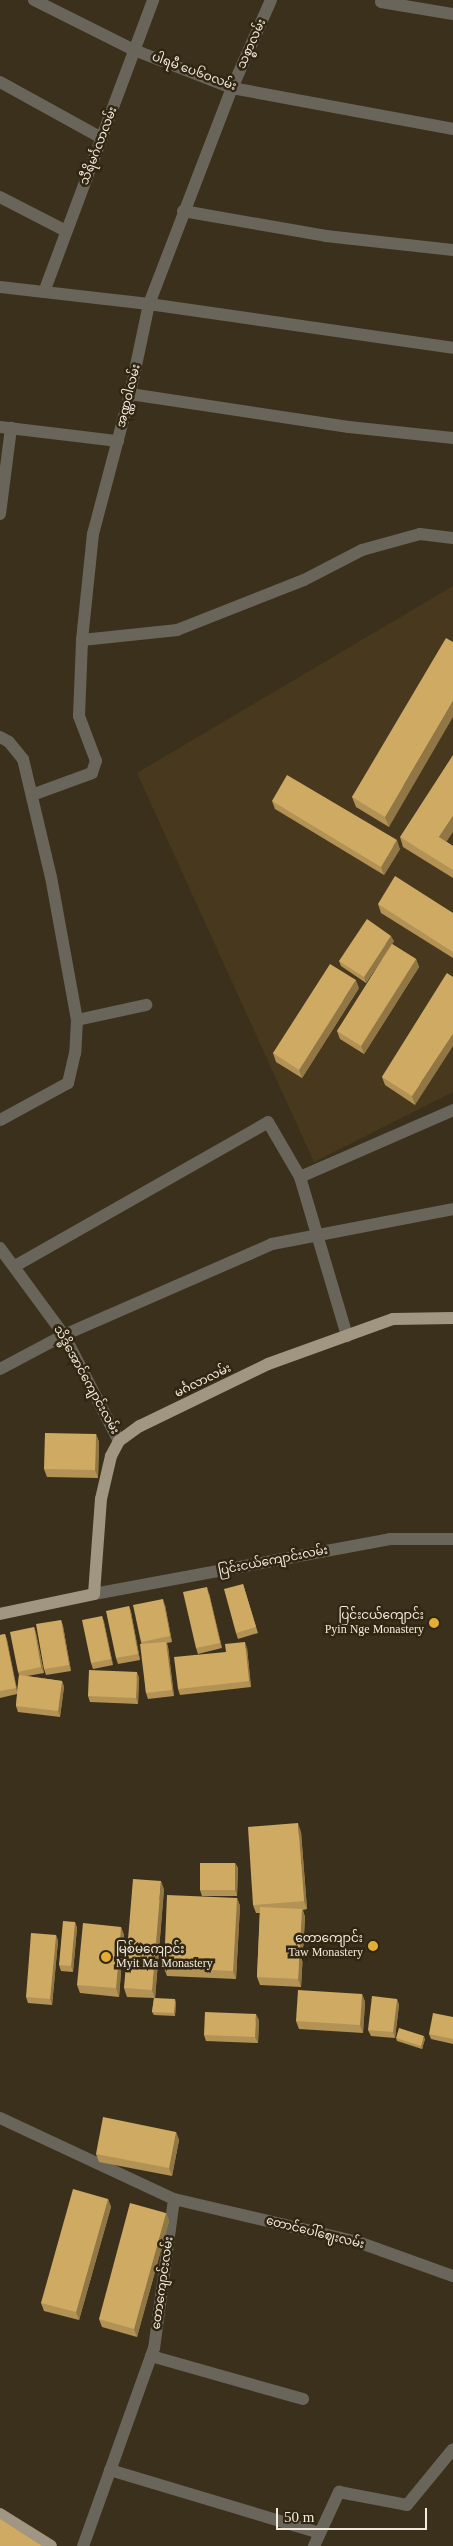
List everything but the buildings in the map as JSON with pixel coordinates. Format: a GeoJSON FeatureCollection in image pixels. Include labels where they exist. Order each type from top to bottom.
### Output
{"type":"FeatureCollection","features":[{"type":"Feature","properties":{"kind":"main road","name":"မင်္ဂလာလမ်း"},"geometry":{"type":"LineString","coordinates":[[94,1594],[101,1499],[111,1456],[120,1441],[140,1426],[268,1364],[393,1320],[453,1318]]}},
{"type":"Feature","properties":{"kind":"main road"},"geometry":{"type":"LineString","coordinates":[[0,1614],[94,1594]]}},
{"type":"Feature","properties":{"kind":"main road"},"geometry":{"type":"LineString","coordinates":[[0,2514],[51,2546]]}},
{"type":"Feature","properties":{"kind":"street","name":"ပါရမီ ပေ၆ဝလမ်း"},"geometry":{"type":"LineString","coordinates":[[34,0],[134,50],[232,88],[453,129]]}},
{"type":"Feature","properties":{"kind":"street","name":"သီရိမင်္ဂလာလမ်း"},"geometry":{"type":"LineString","coordinates":[[44,292],[153,0]]}},
{"type":"Feature","properties":{"kind":"street","name":"သစ္စာလမ်း"},"geometry":{"type":"LineString","coordinates":[[232,88],[271,0]]}},
{"type":"Feature","properties":{"kind":"street"},"geometry":{"type":"LineString","coordinates":[[381,2],[453,14]]}},
{"type":"Feature","properties":{"kind":"street"},"geometry":{"type":"LineString","coordinates":[[0,82],[102,138]]}},
{"type":"Feature","properties":{"kind":"street","name":"အဏ္ဏဝါလမ်း"},"geometry":{"type":"LineString","coordinates":[[32,796],[92,773],[96,760],[79,716],[82,640],[93,534],[130,394],[149,304],[232,88]]}},
{"type":"Feature","properties":{"kind":"street"},"geometry":{"type":"LineString","coordinates":[[0,197],[66,231]]}},
{"type":"Feature","properties":{"kind":"street"},"geometry":{"type":"LineString","coordinates":[[184,211],[326,236],[453,250]]}},
{"type":"Feature","properties":{"kind":"street"},"geometry":{"type":"LineString","coordinates":[[0,287],[149,304],[453,348]]}},
{"type":"Feature","properties":{"kind":"street"},"geometry":{"type":"LineString","coordinates":[[130,394],[349,427],[453,438]]}},
{"type":"Feature","properties":{"kind":"street"},"geometry":{"type":"LineString","coordinates":[[0,514],[5,428],[118,441]]}},
{"type":"Feature","properties":{"kind":"street"},"geometry":{"type":"LineString","coordinates":[[82,640],[177,630],[304,580],[362,550],[420,534],[453,538]]}},
{"type":"Feature","properties":{"kind":"street"},"geometry":{"type":"LineString","coordinates":[[0,737],[9,742],[23,759],[51,877],[77,1020],[75,1053],[68,1083],[0,1120]]}},
{"type":"Feature","properties":{"kind":"street"},"geometry":{"type":"LineString","coordinates":[[77,1020],[146,1005]]}},
{"type":"Feature","properties":{"kind":"street"},"geometry":{"type":"LineString","coordinates":[[300,1178],[453,1110]]}},
{"type":"Feature","properties":{"kind":"street"},"geometry":{"type":"LineString","coordinates":[[15,1266],[268,1122],[300,1178],[347,1336]]}},
{"type":"Feature","properties":{"kind":"street"},"geometry":{"type":"LineString","coordinates":[[0,1369],[64,1335],[272,1244],[453,1209]]}},
{"type":"Feature","properties":{"kind":"street","name":"သိဒ္ဓိအောင်ကျောင်းလမ်း"},"geometry":{"type":"LineString","coordinates":[[0,1248],[64,1335],[120,1441]]}},
{"type":"Feature","properties":{"kind":"street","name":"ပြင်းငယ်ကျောင်းလမ်း"},"geometry":{"type":"LineString","coordinates":[[94,1594],[390,1538],[453,1539]]}},
{"type":"Feature","properties":{"kind":"street"},"geometry":{"type":"LineString","coordinates":[[0,2118],[174,2199]]}},
{"type":"Feature","properties":{"kind":"street","name":"တောင်ပေါ်ဈေးလမ်း"},"geometry":{"type":"LineString","coordinates":[[174,2199],[358,2242],[453,2276]]}},
{"type":"Feature","properties":{"kind":"street","name":"တောကျောင်းလမ်း"},"geometry":{"type":"LineString","coordinates":[[83,2546],[151,2356],[174,2199]]}},
{"type":"Feature","properties":{"kind":"street"},"geometry":{"type":"LineString","coordinates":[[151,2356],[303,2399]]}},
{"type":"Feature","properties":{"kind":"street"},"geometry":{"type":"LineString","coordinates":[[314,2546],[339,2492],[407,2505],[453,2449]]}},
{"type":"Feature","properties":{"kind":"street"},"geometry":{"type":"LineString","coordinates":[[110,2470],[320,2533]]}},
{"type":"Feature","properties":{"kind":"shaded area"},"geometry":{"type":"Polygon","coordinates":[[[453,586],[453,1092],[314,1162],[137,773],[453,586]]]}},
{"type":"Feature","properties":{"kind":"place","name":"ပြင်းငယ်ကျောင်း Pyin Nge Monastery"},"geometry":{"type":"Point","coordinates":[434,1623]}},
{"type":"Feature","properties":{"kind":"place","name":"တောကျောင်း Taw Monastery"},"geometry":{"type":"Point","coordinates":[373,1946]}},
{"type":"Feature","properties":{"kind":"place","name":"မြစ်မကျောင်း Myit Ma Monastery"},"geometry":{"type":"Point","coordinates":[106,1957]}}]}
